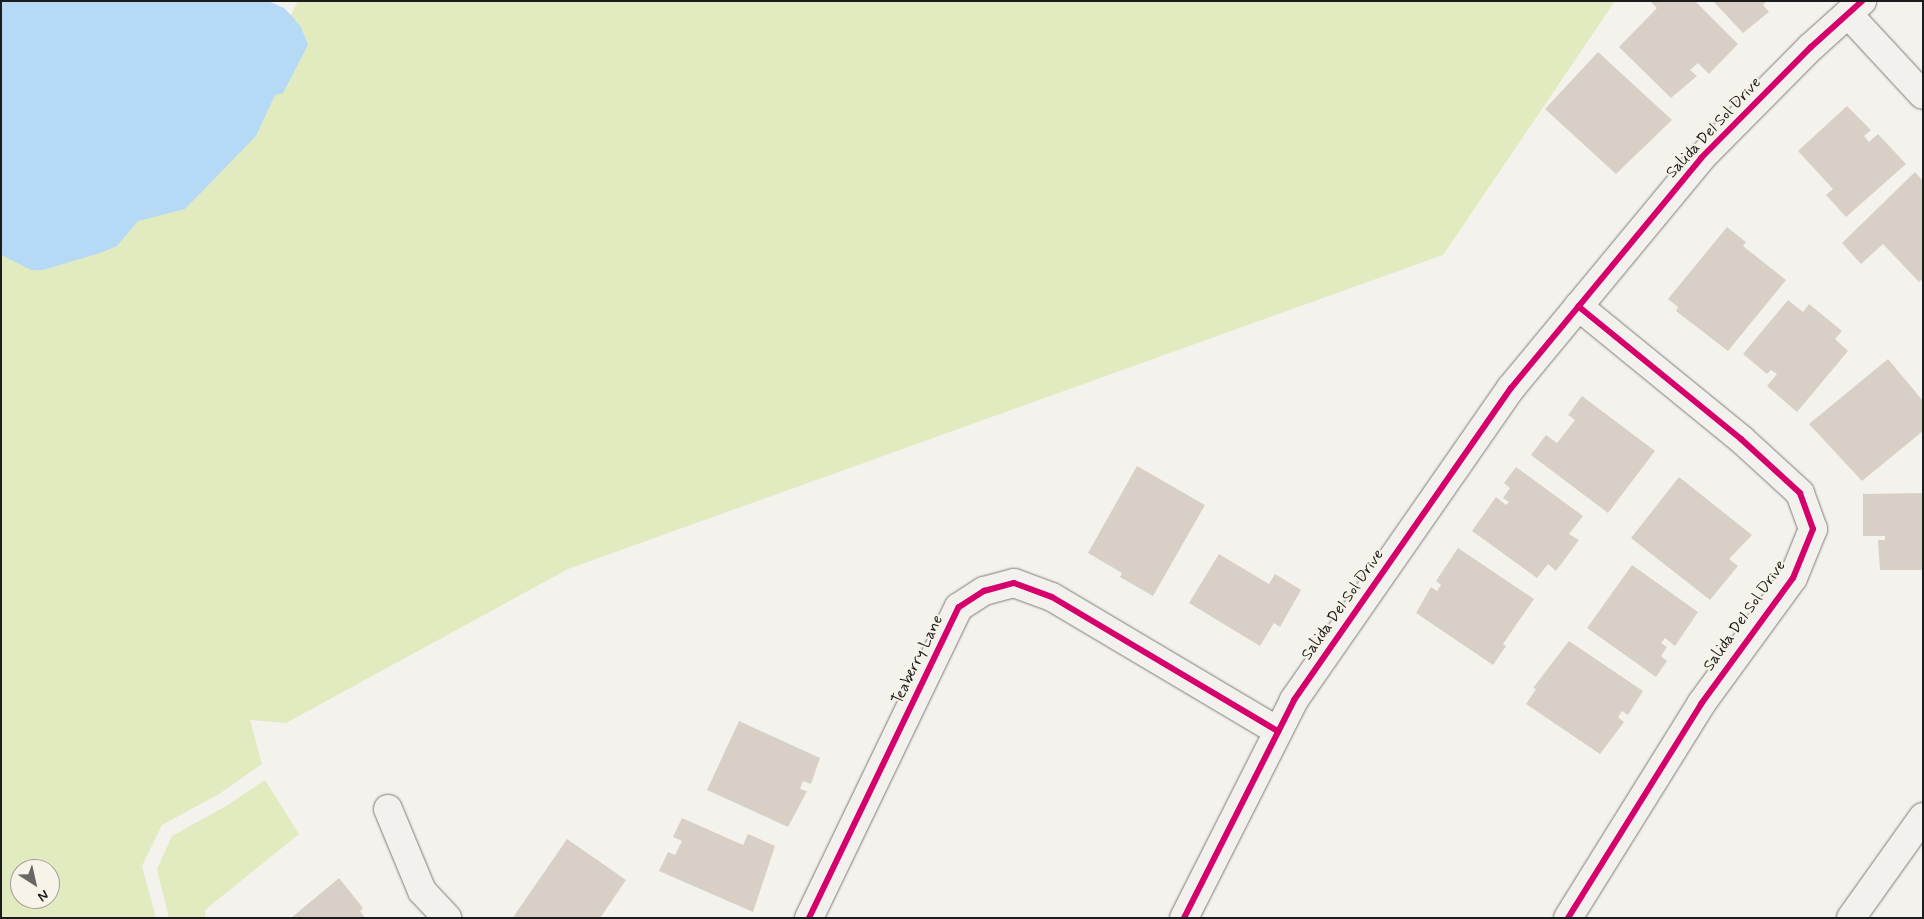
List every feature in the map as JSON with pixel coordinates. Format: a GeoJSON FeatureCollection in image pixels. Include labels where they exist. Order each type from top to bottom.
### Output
{"type":"FeatureCollection","features":[{"type":"Feature","properties":{"kind":"street"},"geometry":{"type":"LineString","coordinates":[[1855,8],[1923,94]]}},
{"type":"Feature","properties":{"kind":"street","name":"Salida Del Sol Drive"},"geometry":{"type":"LineString","coordinates":[[1184,918],[1294,700],[1511,388],[1701,158],[1810,47],[1855,8]]}},
{"type":"Feature","properties":{"kind":"street","name":"Salida Del Sol Drive"},"geometry":{"type":"LineString","coordinates":[[1568,918],[1701,704],[1793,578],[1813,529],[1800,493],[1741,439],[1578,306]]}},
{"type":"Feature","properties":{"kind":"street","name":"Teaberry Lane"},"geometry":{"type":"LineString","coordinates":[[809,918],[959,607],[984,591],[1014,583],[1052,598],[1278,731]]}},
{"type":"Feature","properties":{"kind":"street"},"geometry":{"type":"LineString","coordinates":[[388,809],[422,891],[447,918]]}},
{"type":"Feature","properties":{"kind":"street"},"geometry":{"type":"LineString","coordinates":[[1850,918],[1923,816]]}},
{"type":"Feature","properties":{"kind":"green space"},"geometry":{"type":"Polygon","coordinates":[[[298,1],[1615,1],[1443,255],[568,569],[286,723],[250,720],[262,764],[219,794],[162,825],[142,866],[156,918],[1,918],[1,255],[23,265],[288,21],[298,1]]]}},
{"type":"Feature","properties":{"kind":"green space"},"geometry":{"type":"Polygon","coordinates":[[[265,780],[299,834],[205,910],[205,918],[169,918],[157,869],[172,836],[226,806],[265,780]]]}},
{"type":"Feature","properties":{"kind":"water"},"geometry":{"type":"Polygon","coordinates":[[[1,1],[268,1],[284,8],[291,15],[301,27],[308,45],[283,93],[275,95],[256,136],[185,209],[138,221],[117,246],[100,253],[43,270],[31,270],[1,255],[1,1]]]}},
{"type":"Feature","properties":{"kind":"building"},"geometry":{"type":"Polygon","coordinates":[[[1650,1],[1695,1],[1738,44],[1709,74],[1698,63],[1690,70],[1697,76],[1671,98],[1619,47],[1657,8],[1650,1]]]}},
{"type":"Feature","properties":{"kind":"building"},"geometry":{"type":"Polygon","coordinates":[[[1713,1],[1767,1],[1763,5],[1769,12],[1743,33],[1713,1]]]}},
{"type":"Feature","properties":{"kind":"building"},"geometry":{"type":"Polygon","coordinates":[[[1598,52],[1672,120],[1616,174],[1545,109],[1598,52]]]}},
{"type":"Feature","properties":{"kind":"building"},"geometry":{"type":"Polygon","coordinates":[[[1847,106],[1871,130],[1864,136],[1869,142],[1878,134],[1906,164],[1846,217],[1826,195],[1833,189],[1798,151],[1847,106]]]}},
{"type":"Feature","properties":{"kind":"building"},"geometry":{"type":"Polygon","coordinates":[[[1915,172],[1923,181],[1923,279],[1919,282],[1883,244],[1861,264],[1842,243],[1915,172]]]}},
{"type":"Feature","properties":{"kind":"building"},"geometry":{"type":"Polygon","coordinates":[[[1727,227],[1746,242],[1743,246],[1786,280],[1728,351],[1676,311],[1678,307],[1668,299],[1727,227]]]}},
{"type":"Feature","properties":{"kind":"building"},"geometry":{"type":"Polygon","coordinates":[[[1788,300],[1803,312],[1809,304],[1842,331],[1835,339],[1848,351],[1797,412],[1767,386],[1777,374],[1771,370],[1767,374],[1743,354],[1788,300]]]}},
{"type":"Feature","properties":{"kind":"building"},"geometry":{"type":"Polygon","coordinates":[[[1888,359],[1923,401],[1923,431],[1862,481],[1809,424],[1888,359]]]}},
{"type":"Feature","properties":{"kind":"building"},"geometry":{"type":"Polygon","coordinates":[[[1582,396],[1655,451],[1608,513],[1531,455],[1546,435],[1557,443],[1575,420],[1568,415],[1582,396]]]}},
{"type":"Feature","properties":{"kind":"building"},"geometry":{"type":"Polygon","coordinates":[[[1137,466],[1205,505],[1153,596],[1120,577],[1122,573],[1088,553],[1137,466]]]}},
{"type":"Feature","properties":{"kind":"building"},"geometry":{"type":"Polygon","coordinates":[[[1516,467],[1583,516],[1569,534],[1579,540],[1556,571],[1548,564],[1537,578],[1472,531],[1496,497],[1506,505],[1509,502],[1503,498],[1510,488],[1504,483],[1516,467]]]}},
{"type":"Feature","properties":{"kind":"building"},"geometry":{"type":"Polygon","coordinates":[[[1679,477],[1752,535],[1729,559],[1738,566],[1710,600],[1631,538],[1679,477]]]}},
{"type":"Feature","properties":{"kind":"building"},"geometry":{"type":"Polygon","coordinates":[[[1923,493],[1923,570],[1880,570],[1878,540],[1885,540],[1885,536],[1863,536],[1863,494],[1923,493]]]}},
{"type":"Feature","properties":{"kind":"building"},"geometry":{"type":"Polygon","coordinates":[[[1458,548],[1534,599],[1503,644],[1506,646],[1493,665],[1416,613],[1431,587],[1437,591],[1441,585],[1436,581],[1458,548]]]}},
{"type":"Feature","properties":{"kind":"building"},"geometry":{"type":"Polygon","coordinates":[[[1219,554],[1269,584],[1275,574],[1301,590],[1280,627],[1274,623],[1260,646],[1189,603],[1219,554]]]}},
{"type":"Feature","properties":{"kind":"building"},"geometry":{"type":"Polygon","coordinates":[[[1632,565],[1698,612],[1675,646],[1665,638],[1661,643],[1667,647],[1661,656],[1667,661],[1656,677],[1587,628],[1632,565]]]}},
{"type":"Feature","properties":{"kind":"building"},"geometry":{"type":"Polygon","coordinates":[[[1569,641],[1643,691],[1628,715],[1622,711],[1618,717],[1624,722],[1600,754],[1526,704],[1536,689],[1533,688],[1569,641]]]}},
{"type":"Feature","properties":{"kind":"building"},"geometry":{"type":"Polygon","coordinates":[[[739,721],[820,758],[811,784],[803,781],[800,789],[807,791],[788,827],[707,790],[739,721]]]}},
{"type":"Feature","properties":{"kind":"building"},"geometry":{"type":"Polygon","coordinates":[[[682,818],[743,845],[748,834],[775,846],[753,912],[659,871],[668,852],[675,855],[682,841],[673,837],[682,818]]]}},
{"type":"Feature","properties":{"kind":"building"},"geometry":{"type":"Polygon","coordinates":[[[567,839],[626,880],[600,918],[516,918],[514,916],[567,839]]]}},
{"type":"Feature","properties":{"kind":"building"},"geometry":{"type":"Polygon","coordinates":[[[339,878],[363,908],[360,911],[365,918],[291,918],[339,878]]]}},
{"type":"Feature","properties":{"kind":"cycle path"},"geometry":{"type":"LineString","coordinates":[[1184,918],[1294,700],[1511,388],[1701,158],[1811,47],[1862,1]]}},
{"type":"Feature","properties":{"kind":"cycle path"},"geometry":{"type":"LineString","coordinates":[[1568,918],[1701,704],[1793,578],[1813,529],[1800,493],[1741,439],[1578,306]]}},
{"type":"Feature","properties":{"kind":"cycle path"},"geometry":{"type":"LineString","coordinates":[[809,918],[959,607],[984,591],[1014,583],[1052,597],[1278,731]]}}]}
